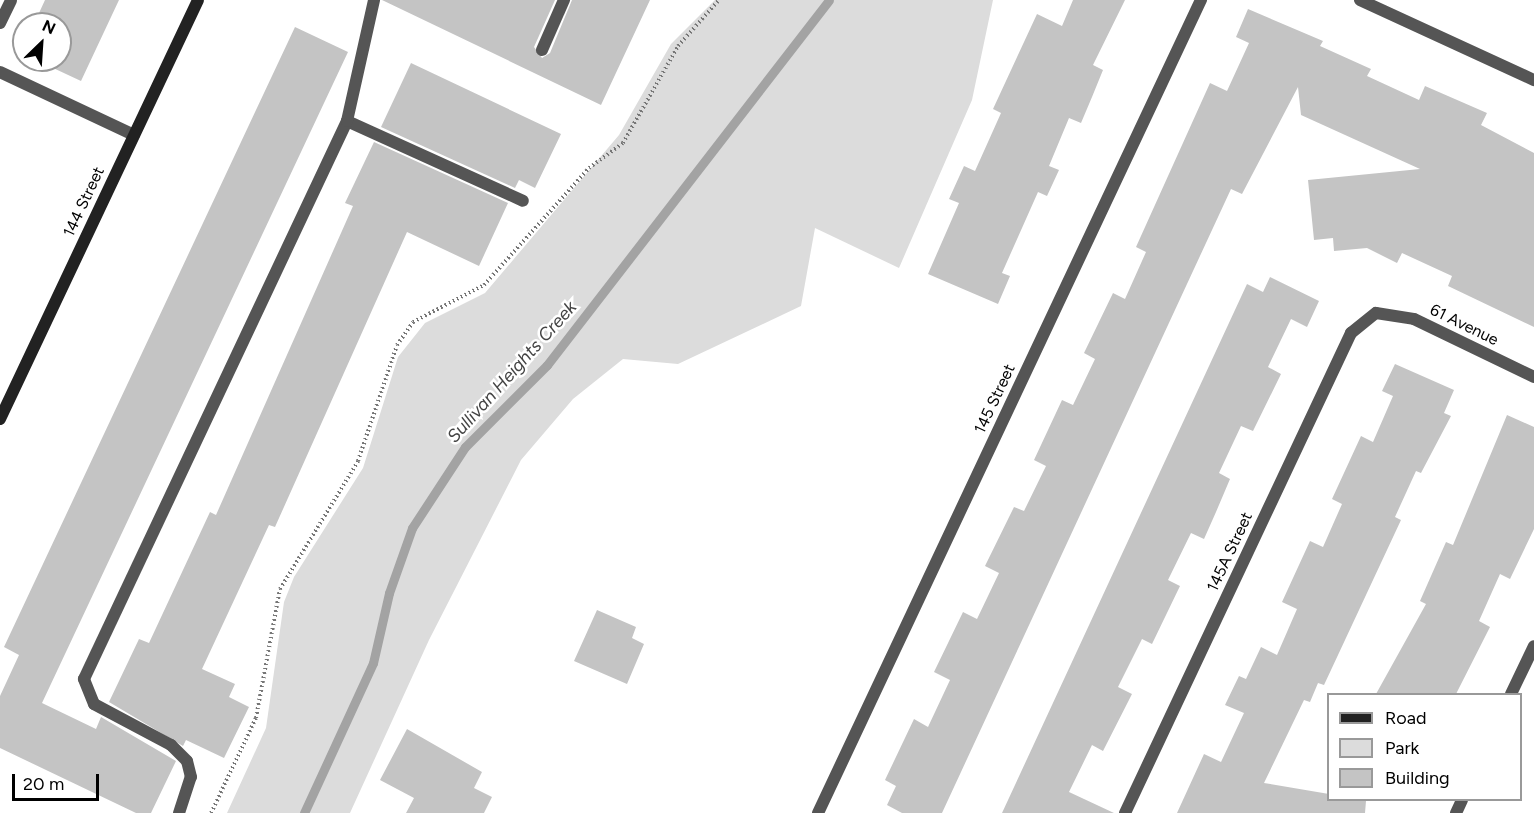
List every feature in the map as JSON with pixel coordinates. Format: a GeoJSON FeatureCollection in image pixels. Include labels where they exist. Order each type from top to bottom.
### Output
{"type":"FeatureCollection","features":[{"type":"Feature","properties":{"kind":"main road","name":"144 Street"},"geometry":{"type":"LineString","coordinates":[[0,419],[198,0]]}},
{"type":"Feature","properties":{"kind":"street"},"geometry":{"type":"LineString","coordinates":[[0,23],[11,0]]}},
{"type":"Feature","properties":{"kind":"street"},"geometry":{"type":"LineString","coordinates":[[179,813],[191,777],[187,761],[171,745],[94,704],[84,679],[347,121],[374,0]]}},
{"type":"Feature","properties":{"kind":"street"},"geometry":{"type":"LineString","coordinates":[[542,50],[564,0]]}},
{"type":"Feature","properties":{"kind":"street","name":"145 Street"},"geometry":{"type":"LineString","coordinates":[[818,813],[1201,0]]}},
{"type":"Feature","properties":{"kind":"street"},"geometry":{"type":"LineString","coordinates":[[1360,0],[1534,80]]}},
{"type":"Feature","properties":{"kind":"street"},"geometry":{"type":"LineString","coordinates":[[0,72],[134,135]]}},
{"type":"Feature","properties":{"kind":"street"},"geometry":{"type":"LineString","coordinates":[[347,121],[523,201]]}},
{"type":"Feature","properties":{"kind":"street","name":"61 Avenue"},"geometry":{"type":"LineString","coordinates":[[1376,313],[1414,319],[1534,377]]}},
{"type":"Feature","properties":{"kind":"street","name":"145A Street"},"geometry":{"type":"LineString","coordinates":[[1125,813],[1351,333],[1376,313]]}},
{"type":"Feature","properties":{"kind":"street"},"geometry":{"type":"LineString","coordinates":[[1511,693],[1534,646]]}},
{"type":"Feature","properties":{"kind":"path"},"geometry":{"type":"LineString","coordinates":[[212,813],[256,718],[280,589],[358,461],[397,345],[413,322],[484,285],[589,168],[622,143],[678,46],[719,0]]}},
{"type":"Feature","properties":{"kind":"green space"},"geometry":{"type":"Polygon","coordinates":[[[715,0],[993,0],[972,100],[899,268],[815,228],[801,306],[678,364],[623,359],[573,399],[521,460],[429,640],[350,813],[227,813],[266,728],[284,602],[294,577],[363,468],[398,357],[425,323],[485,293],[619,135],[671,44],[715,0]]]}},
{"type":"Feature","properties":{"kind":"building"},"geometry":{"type":"Polygon","coordinates":[[[45,0],[119,0],[81,81],[62,72],[72,72],[72,12],[40,12],[45,0]]]}},
{"type":"Feature","properties":{"kind":"building"},"geometry":{"type":"Polygon","coordinates":[[[382,0],[555,0],[534,47],[542,58],[550,53],[572,0],[650,0],[601,105],[382,0]]]}},
{"type":"Feature","properties":{"kind":"building"},"geometry":{"type":"Polygon","coordinates":[[[1073,0],[1125,0],[1093,65],[1103,70],[1081,123],[1069,118],[1049,166],[1059,170],[1047,196],[1038,192],[1002,273],[1010,276],[998,304],[928,274],[959,203],[949,199],[964,166],[975,171],[1001,113],[993,109],[1037,14],[1062,26],[1073,0]]]}},
{"type":"Feature","properties":{"kind":"building"},"geometry":{"type":"Polygon","coordinates":[[[1248,9],[1323,41],[1320,46],[1371,69],[1367,76],[1419,100],[1425,86],[1487,113],[1481,125],[1534,153],[1534,327],[1448,286],[1452,276],[1402,253],[1397,263],[1367,248],[1334,251],[1333,238],[1314,240],[1308,180],[1420,169],[1301,115],[1298,87],[1242,194],[1231,189],[942,813],[902,813],[887,805],[896,786],[885,780],[914,719],[928,727],[950,680],[934,672],[963,612],[977,619],[999,573],[985,566],[1014,507],[1024,511],[1046,466],[1034,460],[1062,400],[1073,405],[1095,359],[1084,353],[1113,293],[1125,299],[1146,252],[1136,247],[1210,83],[1227,91],[1249,43],[1236,37],[1248,9]]]}},
{"type":"Feature","properties":{"kind":"building"},"geometry":{"type":"Polygon","coordinates":[[[295,27],[348,52],[42,703],[96,729],[101,717],[176,761],[151,813],[136,813],[0,748],[0,696],[19,655],[4,647],[295,27]]]}},
{"type":"Feature","properties":{"kind":"building"},"geometry":{"type":"Polygon","coordinates":[[[411,63],[561,134],[535,188],[519,180],[515,188],[381,127],[411,63]]]}},
{"type":"Feature","properties":{"kind":"building"},"geometry":{"type":"Polygon","coordinates":[[[374,142],[508,203],[479,266],[407,232],[275,527],[269,525],[202,669],[235,684],[229,697],[249,707],[224,758],[186,740],[183,746],[109,702],[139,639],[149,643],[210,512],[216,515],[353,206],[345,203],[374,142]]]}},
{"type":"Feature","properties":{"kind":"building"},"geometry":{"type":"Polygon","coordinates":[[[1270,277],[1319,301],[1307,327],[1291,319],[1268,367],[1281,374],[1253,431],[1241,426],[1219,473],[1230,479],[1204,539],[1191,533],[1168,580],[1180,586],[1152,644],[1142,639],[1118,687],[1132,694],[1103,751],[1092,745],[1069,792],[1114,813],[1002,813],[1247,284],[1263,292],[1270,277]]]}},
{"type":"Feature","properties":{"kind":"building"},"geometry":{"type":"Polygon","coordinates":[[[1395,364],[1454,390],[1444,413],[1451,416],[1421,473],[1416,471],[1395,517],[1401,520],[1324,685],[1318,683],[1310,702],[1304,700],[1264,783],[1327,794],[1327,801],[1366,801],[1365,813],[1177,813],[1204,754],[1221,762],[1244,713],[1225,705],[1239,676],[1246,679],[1261,647],[1277,655],[1297,609],[1282,602],[1310,541],[1323,547],[1342,504],[1332,499],[1361,436],[1373,442],[1393,396],[1382,391],[1395,364]]]}},
{"type":"Feature","properties":{"kind":"building"},"geometry":{"type":"Polygon","coordinates":[[[1507,415],[1534,427],[1534,529],[1510,579],[1500,574],[1479,621],[1490,627],[1457,693],[1377,693],[1426,604],[1420,601],[1446,542],[1453,545],[1507,415]]]}},
{"type":"Feature","properties":{"kind":"building"},"geometry":{"type":"Polygon","coordinates":[[[597,610],[636,627],[632,638],[644,644],[627,684],[574,661],[597,610]]]}},
{"type":"Feature","properties":{"kind":"building"},"geometry":{"type":"Polygon","coordinates":[[[407,729],[482,772],[474,788],[492,797],[484,813],[406,813],[414,798],[380,780],[407,729]]]}},
{"type":"Feature","properties":{"kind":"waterway","name":"Sullivan Heights Creek"},"geometry":{"type":"LineString","coordinates":[[304,813],[373,663],[389,593],[412,528],[465,447],[547,365],[829,0]]}}]}
